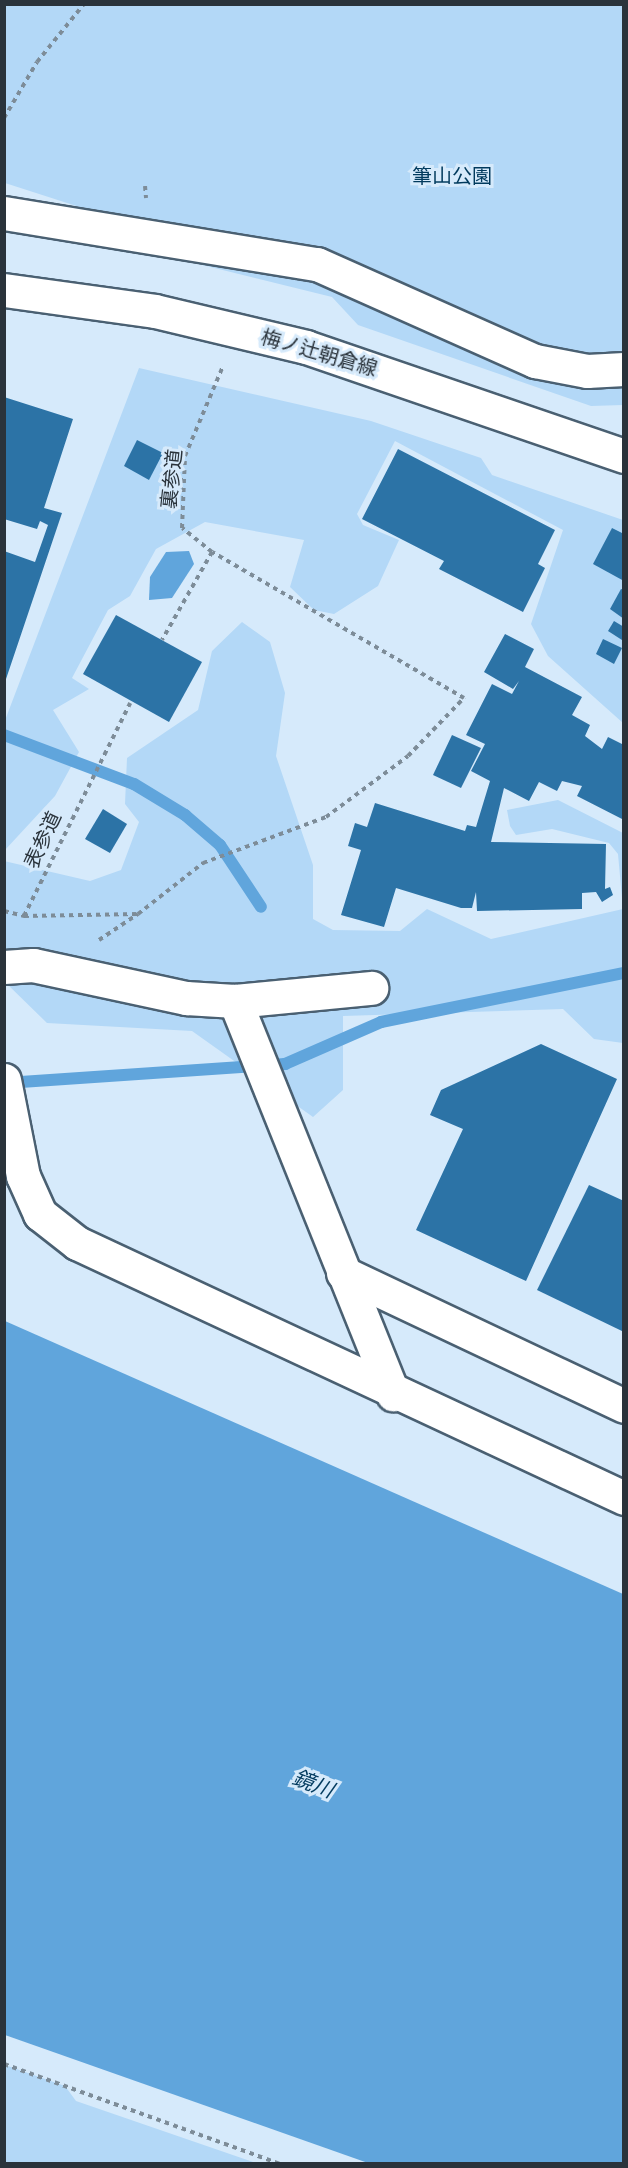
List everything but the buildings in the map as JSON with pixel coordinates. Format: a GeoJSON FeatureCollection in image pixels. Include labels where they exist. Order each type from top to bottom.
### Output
{"type":"FeatureCollection","features":[{"type":"Feature","properties":{"kind":"street"},"geometry":{"type":"LineString","coordinates":[[4,213],[317,264],[535,361],[587,370],[624,369]]}},
{"type":"Feature","properties":{"kind":"street","name":"梅ノ辻朝倉線"},"geometry":{"type":"LineString","coordinates":[[4,290],[155,310],[306,347],[624,456]]}},
{"type":"Feature","properties":{"kind":"street"},"geometry":{"type":"LineString","coordinates":[[4,967],[33,965],[186,998],[235,1001],[371,988]]}},
{"type":"Feature","properties":{"kind":"street"},"geometry":{"type":"LineString","coordinates":[[235,1001],[280,1121],[393,1394]]}},
{"type":"Feature","properties":{"kind":"street"},"geometry":{"type":"LineString","coordinates":[[4,1080],[14,1145],[40,1214],[77,1244],[393,1394],[624,1498]]}},
{"type":"Feature","properties":{"kind":"street"},"geometry":{"type":"LineString","coordinates":[[342,1273],[624,1406]]}},
{"type":"Feature","properties":{"kind":"path"},"geometry":{"type":"LineString","coordinates":[[4,118],[37,62],[84,4]]}},
{"type":"Feature","properties":{"kind":"path","name":"裏参道"},"geometry":{"type":"LineString","coordinates":[[212,552],[182,528],[185,456],[223,366]]}},
{"type":"Feature","properties":{"kind":"path"},"geometry":{"type":"LineString","coordinates":[[4,911],[24,916],[138,914],[203,862],[234,848],[326,817],[408,756],[464,698],[212,552],[162,640]]}},
{"type":"Feature","properties":{"kind":"path","name":"表参道"},"geometry":{"type":"LineString","coordinates":[[24,916],[83,791],[129,703]]}},
{"type":"Feature","properties":{"kind":"path"},"geometry":{"type":"LineString","coordinates":[[4,2064],[281,2163]]}},
{"type":"Feature","properties":{"kind":"green space","name":"筆山公園"},"geometry":{"type":"Polygon","coordinates":[[[5,5],[623,5],[623,405],[591,406],[358,325],[332,297],[162,255],[123,221],[5,183],[5,5]]]}},
{"type":"Feature","properties":{"kind":"green space"},"geometry":{"type":"Polygon","coordinates":[[[139,368],[371,421],[481,458],[492,475],[623,520],[623,723],[548,656],[531,624],[563,530],[395,441],[357,514],[363,525],[399,540],[378,586],[334,614],[314,610],[290,587],[304,540],[205,522],[156,549],[130,596],[108,610],[72,678],[89,689],[53,710],[79,752],[55,796],[5,850],[4,723],[139,368]]]}},
{"type":"Feature","properties":{"kind":"green space"},"geometry":{"type":"Polygon","coordinates":[[[242,622],[270,642],[285,693],[276,756],[313,865],[313,919],[333,930],[400,931],[427,909],[491,939],[623,909],[623,1043],[594,1039],[563,1009],[343,1016],[343,1090],[313,1117],[192,1031],[47,1023],[5,982],[4,861],[90,881],[121,870],[139,822],[125,804],[127,758],[198,710],[212,651],[242,622]]]}},
{"type":"Feature","properties":{"kind":"green space"},"geometry":{"type":"Polygon","coordinates":[[[558,800],[623,833],[623,909],[618,854],[609,843],[552,829],[516,835],[510,826],[507,810],[558,800]]]}},
{"type":"Feature","properties":{"kind":"green space"},"geometry":{"type":"Polygon","coordinates":[[[5,2065],[65,2086],[76,2101],[256,2163],[5,2163],[5,2065]]]}},
{"type":"Feature","properties":{"kind":"water"},"geometry":{"type":"Polygon","coordinates":[[[189,551],[194,564],[172,598],[149,600],[150,577],[166,552],[189,551]]]}},
{"type":"Feature","properties":{"kind":"water","name":"鏡川"},"geometry":{"type":"Polygon","coordinates":[[[5,1321],[623,1594],[623,2163],[368,2163],[5,2035],[5,1321]]]}},
{"type":"Feature","properties":{"kind":"waterway"},"geometry":{"type":"LineString","coordinates":[[4,735],[134,784],[185,815],[220,845],[261,907]]}},
{"type":"Feature","properties":{"kind":"waterway"},"geometry":{"type":"LineString","coordinates":[[6,1083],[285,1064],[381,1022],[624,973]]}}]}
